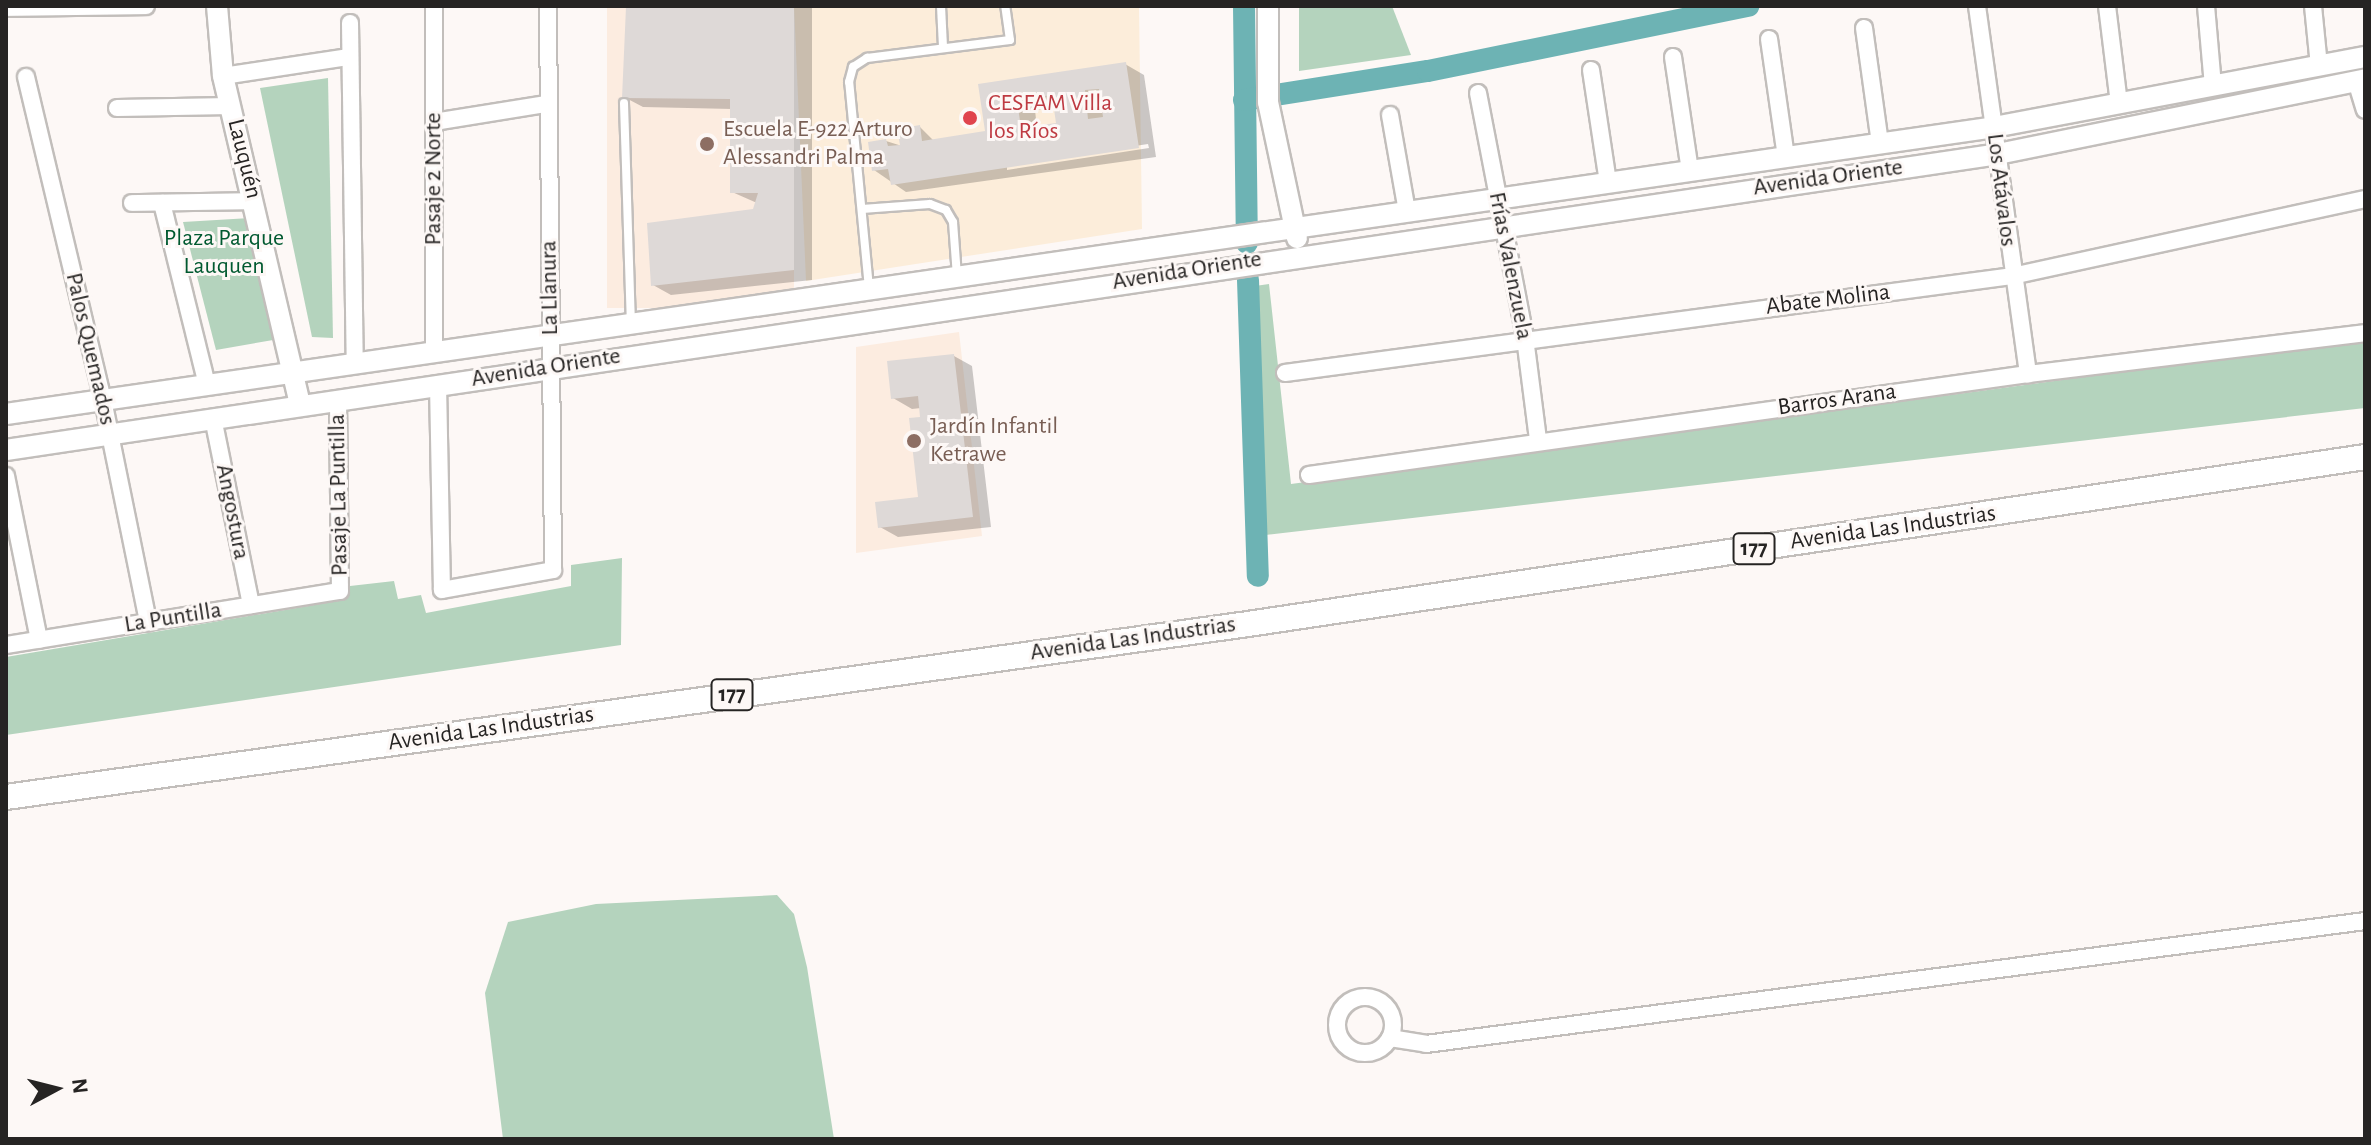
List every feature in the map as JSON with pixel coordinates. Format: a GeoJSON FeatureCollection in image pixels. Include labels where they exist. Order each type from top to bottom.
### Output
{"type":"FeatureCollection","features":[{"type":"Feature","properties":{"kind":"main road","name":"Avenida Las Industrias"},"geometry":{"type":"LineString","coordinates":[[6,797],[1248,624],[2365,457]]}},
{"type":"Feature","properties":{"kind":"main road","name":"Avenida Las Industrias"},"geometry":{"type":"LineString","coordinates":[[2259,474],[2365,466]]}},
{"type":"Feature","properties":{"kind":"street"},"geometry":{"type":"LineString","coordinates":[[6,8],[146,6]]}},
{"type":"Feature","properties":{"kind":"street","name":"Lauquén"},"geometry":{"type":"LineString","coordinates":[[217,6],[223,76],[295,372],[300,405]]}},
{"type":"Feature","properties":{"kind":"street","name":"Pasaje 2 Norte"},"geometry":{"type":"LineString","coordinates":[[434,6],[434,352]]}},
{"type":"Feature","properties":{"kind":"street","name":"La Llanura"},"geometry":{"type":"LineString","coordinates":[[438,384],[442,590],[553,570],[548,6]]}},
{"type":"Feature","properties":{"kind":"street"},"geometry":{"type":"LineString","coordinates":[[1268,6],[1268,102],[1296,227],[1299,254]]}},
{"type":"Feature","properties":{"kind":"street","name":"Los Atávalos"},"geometry":{"type":"LineString","coordinates":[[1977,6],[2028,374]]}},
{"type":"Feature","properties":{"kind":"street"},"geometry":{"type":"LineString","coordinates":[[2107,6],[2119,104]]}},
{"type":"Feature","properties":{"kind":"street"},"geometry":{"type":"LineString","coordinates":[[2206,6],[2213,86]]}},
{"type":"Feature","properties":{"kind":"street"},"geometry":{"type":"LineString","coordinates":[[2313,6],[2319,66]]}},
{"type":"Feature","properties":{"kind":"street"},"geometry":{"type":"LineString","coordinates":[[350,23],[348,57],[355,364]]}},
{"type":"Feature","properties":{"kind":"street"},"geometry":{"type":"LineString","coordinates":[[1864,28],[1880,144]]}},
{"type":"Feature","properties":{"kind":"street"},"geometry":{"type":"LineString","coordinates":[[1769,39],[1786,157]]}},
{"type":"Feature","properties":{"kind":"street"},"geometry":{"type":"LineString","coordinates":[[223,76],[348,57]]}},
{"type":"Feature","properties":{"kind":"street"},"geometry":{"type":"LineString","coordinates":[[1673,57],[1690,171]]}},
{"type":"Feature","properties":{"kind":"street","name":"Avenida Oriente"},"geometry":{"type":"LineString","coordinates":[[6,414],[1994,127],[2365,57]]}},
{"type":"Feature","properties":{"kind":"street"},"geometry":{"type":"LineString","coordinates":[[1591,70],[1608,183]]}},
{"type":"Feature","properties":{"kind":"street","name":"Palos Quemados"},"geometry":{"type":"LineString","coordinates":[[26,77],[111,434],[148,622]]}},
{"type":"Feature","properties":{"kind":"street"},"geometry":{"type":"LineString","coordinates":[[2360,80],[2365,110]]}},
{"type":"Feature","properties":{"kind":"street","name":"Avenida Oriente"},"geometry":{"type":"LineString","coordinates":[[6,450],[1299,254],[1998,154],[2360,80]]}},
{"type":"Feature","properties":{"kind":"street","name":"Frías Valenzuela"},"geometry":{"type":"LineString","coordinates":[[1478,93],[1525,338],[1538,440]]}},
{"type":"Feature","properties":{"kind":"street"},"geometry":{"type":"LineString","coordinates":[[434,122],[547,104]]}},
{"type":"Feature","properties":{"kind":"street"},"geometry":{"type":"LineString","coordinates":[[117,108],[231,106]]}},
{"type":"Feature","properties":{"kind":"street"},"geometry":{"type":"LineString","coordinates":[[1390,115],[1407,211]]}},
{"type":"Feature","properties":{"kind":"street","name":"Abate Molina"},"geometry":{"type":"LineString","coordinates":[[1285,373],[1525,338],[2012,276],[2365,199]]}},
{"type":"Feature","properties":{"kind":"street"},"geometry":{"type":"LineString","coordinates":[[132,203],[254,201]]}},
{"type":"Feature","properties":{"kind":"street"},"geometry":{"type":"LineString","coordinates":[[162,203],[207,385]]}},
{"type":"Feature","properties":{"kind":"street","name":"Barros Arana"},"geometry":{"type":"LineString","coordinates":[[1309,475],[1538,440],[2028,374],[2365,333]]}},
{"type":"Feature","properties":{"kind":"street","name":"Pasaje La Puntilla"},"geometry":{"type":"LineString","coordinates":[[338,400],[340,591]]}},
{"type":"Feature","properties":{"kind":"street","name":"Angostura"},"geometry":{"type":"LineString","coordinates":[[213,418],[251,605]]}},
{"type":"Feature","properties":{"kind":"street"},"geometry":{"type":"LineString","coordinates":[[6,476],[39,640]]}},
{"type":"Feature","properties":{"kind":"street","name":"La Puntilla"},"geometry":{"type":"LineString","coordinates":[[6,645],[340,591]]}},
{"type":"Feature","properties":{"kind":"street"},"geometry":{"type":"LineString","coordinates":[[1390,1038],[1426,1044],[2365,921]]}},
{"type":"Feature","properties":{"kind":"lane"},"geometry":{"type":"LineString","coordinates":[[941,6],[943,47]]}},
{"type":"Feature","properties":{"kind":"lane"},"geometry":{"type":"LineString","coordinates":[[870,289],[849,82],[853,67],[867,58],[1010,40],[1005,6]]}},
{"type":"Feature","properties":{"kind":"lane"},"geometry":{"type":"LineString","coordinates":[[624,103],[631,324]]}},
{"type":"Feature","properties":{"kind":"lane"},"geometry":{"type":"LineString","coordinates":[[862,209],[930,204],[946,210],[953,222],[957,276]]}},
{"type":"Feature","properties":{"kind":"shaded area","name":"Escuela E-922 Arturo Alessandri Palma"},"geometry":{"type":"Polygon","coordinates":[[[607,6],[794,6],[794,308],[607,308],[607,6]]]}},
{"type":"Feature","properties":{"kind":"shaded area","name":"CESFAM Villa los Ríos"},"geometry":{"type":"Polygon","coordinates":[[[794,6],[1139,6],[1142,229],[806,281],[794,6]]]}},
{"type":"Feature","properties":{"kind":"shaded area","name":"Jardín Infantil Ketrawe"},"geometry":{"type":"Polygon","coordinates":[[[959,332],[982,536],[856,553],[856,347],[959,332]]]}},
{"type":"Feature","properties":{"kind":"green space"},"geometry":{"type":"Polygon","coordinates":[[[1299,6],[1392,6],[1411,55],[1299,71],[1299,6]]]}},
{"type":"Feature","properties":{"kind":"green space"},"geometry":{"type":"Polygon","coordinates":[[[328,78],[333,338],[312,337],[260,88],[328,78]]]}},
{"type":"Feature","properties":{"kind":"green space","name":"Plaza Parque Lauquen"},"geometry":{"type":"Polygon","coordinates":[[[250,218],[279,339],[216,350],[183,222],[250,218]]]}},
{"type":"Feature","properties":{"kind":"green space"},"geometry":{"type":"Polygon","coordinates":[[[1269,284],[1291,484],[2365,339],[2365,408],[1256,536],[1248,287],[1269,284]]]}},
{"type":"Feature","properties":{"kind":"green space"},"geometry":{"type":"Polygon","coordinates":[[[622,558],[621,645],[6,735],[6,657],[344,600],[350,586],[394,581],[398,599],[421,595],[426,613],[571,586],[571,565],[622,558]]]}},
{"type":"Feature","properties":{"kind":"green space"},"geometry":{"type":"Polygon","coordinates":[[[777,895],[794,914],[807,967],[834,1139],[503,1139],[485,993],[508,922],[596,904],[777,895]]]}},
{"type":"Feature","properties":{"kind":"building"},"geometry":{"type":"Polygon","coordinates":[[[794,6],[794,270],[651,286],[647,223],[753,209],[758,193],[730,193],[730,99],[622,98],[626,7],[794,6]]]}},
{"type":"Feature","properties":{"kind":"building"},"geometry":{"type":"Polygon","coordinates":[[[1126,62],[1139,148],[891,185],[888,169],[872,171],[868,142],[886,139],[888,146],[900,145],[897,129],[920,125],[922,141],[985,131],[978,84],[1126,62]],[[1099,89],[1085,90],[1088,119],[1103,117],[1099,89]],[[1052,95],[1017,100],[1021,128],[1056,123],[1052,95]]]}},
{"type":"Feature","properties":{"kind":"building"},"geometry":{"type":"Polygon","coordinates":[[[954,354],[973,517],[878,528],[875,502],[918,497],[909,418],[920,417],[918,396],[891,399],[887,361],[954,354]]]}},
{"type":"Feature","properties":{"kind":"waterway"},"geometry":{"type":"LineString","coordinates":[[1244,6],[1247,243]]}},
{"type":"Feature","properties":{"kind":"waterway"},"geometry":{"type":"LineString","coordinates":[[1244,100],[1428,71],[1748,6]]}},
{"type":"Feature","properties":{"kind":"waterway"},"geometry":{"type":"LineString","coordinates":[[1248,280],[1258,576]]}},
{"type":"Feature","properties":{"kind":"place","name":"CESFAM Villa los Ríos"},"geometry":{"type":"Point","coordinates":[970,118]}},
{"type":"Feature","properties":{"kind":"place","name":"Escuela E-922 Arturo Alessandri Palma"},"geometry":{"type":"Point","coordinates":[707,144]}},
{"type":"Feature","properties":{"kind":"place","name":"Jardín Infantil Ketrawe"},"geometry":{"type":"Point","coordinates":[914,441]}}]}
